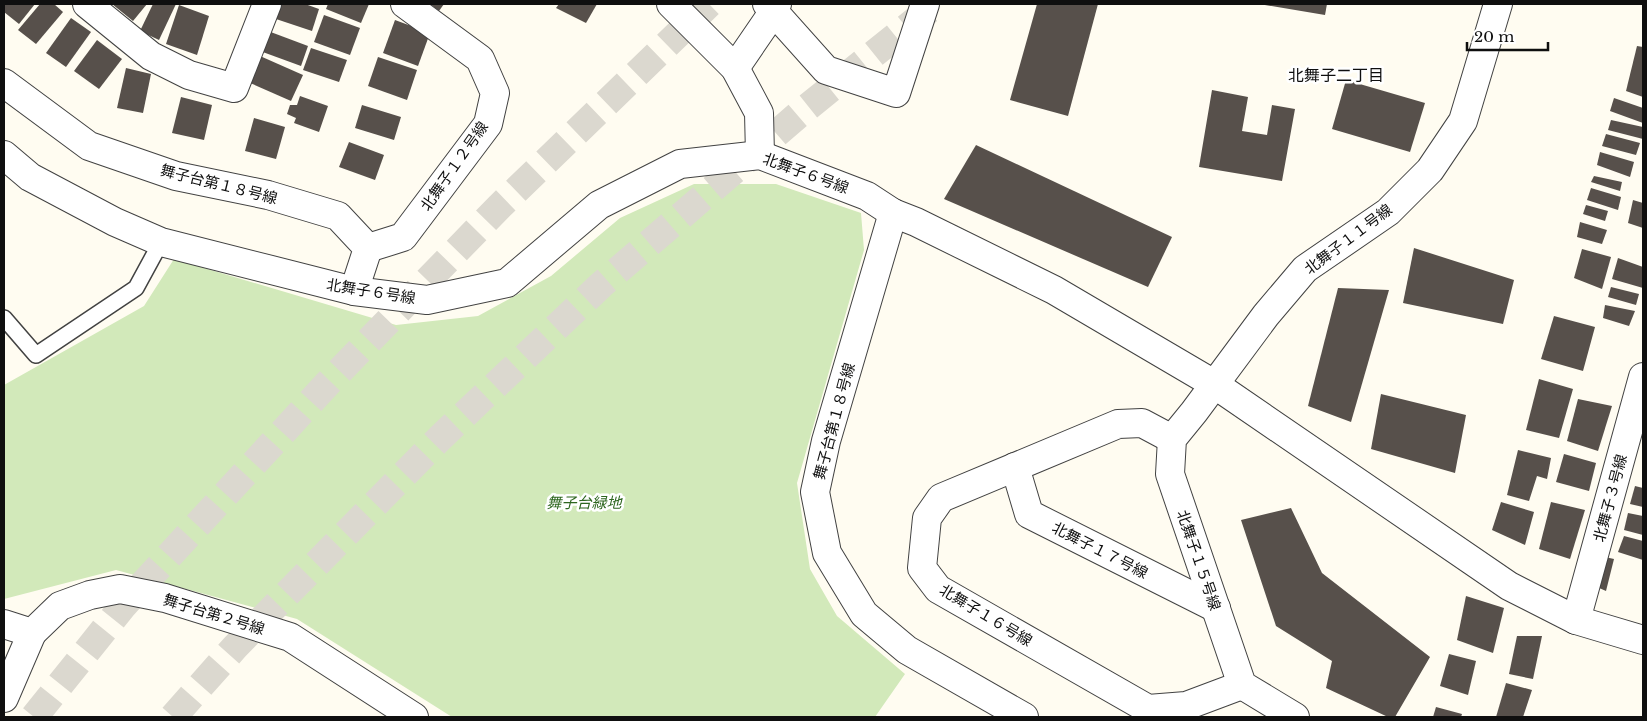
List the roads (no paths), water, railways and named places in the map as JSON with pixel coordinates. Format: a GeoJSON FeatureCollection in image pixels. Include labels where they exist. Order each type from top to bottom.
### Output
{"type":"FeatureCollection","features":[{"type":"Feature","properties":{"kind":"street"},"geometry":{"type":"LineString","coordinates":[[87,4],[151,56],[189,75],[234,88],[267,4]]}},
{"type":"Feature","properties":{"kind":"street","name":"北舞子１２号線"},"geometry":{"type":"LineString","coordinates":[[368,248],[403,237],[488,124],[495,93],[480,59],[405,4]]}},
{"type":"Feature","properties":{"kind":"street"},"geometry":{"type":"LineString","coordinates":[[671,4],[735,68],[759,113],[760,155]]}},
{"type":"Feature","properties":{"kind":"street"},"geometry":{"type":"LineString","coordinates":[[735,68],[773,6],[826,70],[896,94],[925,4]]}},
{"type":"Feature","properties":{"kind":"street","name":"北舞子１１号線"},"geometry":{"type":"LineString","coordinates":[[1214,384],[1266,315],[1305,269],[1388,212],[1430,170],[1463,121],[1498,4]]}},
{"type":"Feature","properties":{"kind":"street","name":"舞子台第１８号線"},"geometry":{"type":"LineString","coordinates":[[4,83],[89,146],[176,176],[268,195],[338,216],[368,248]]}},
{"type":"Feature","properties":{"kind":"street","name":"北舞子６号線"},"geometry":{"type":"LineString","coordinates":[[4,155],[30,177],[115,222],[161,242],[354,291],[427,300],[507,283],[599,205],[680,164],[760,155],[868,196],[893,212],[1054,290],[1214,384],[1509,586],[1576,620],[1643,640]]}},
{"type":"Feature","properties":{"kind":"street","name":"舞子台第１８号線"},"geometry":{"type":"LineString","coordinates":[[893,212],[826,441],[816,492],[827,553],[864,614],[907,650],[1024,717]]}},
{"type":"Feature","properties":{"kind":"street"},"geometry":{"type":"LineString","coordinates":[[354,291],[368,248]]}},
{"type":"Feature","properties":{"kind":"street","name":"北舞子３号線"},"geometry":{"type":"LineString","coordinates":[[1576,620],[1643,377]]}},
{"type":"Feature","properties":{"kind":"street"},"geometry":{"type":"LineString","coordinates":[[1172,439],[1214,384]]}},
{"type":"Feature","properties":{"kind":"street","name":"北舞子１６号線"},"geometry":{"type":"LineString","coordinates":[[1172,439],[1142,423],[1118,424],[941,498],[927,518],[922,568],[938,589],[1148,709],[1186,706],[1242,684]]}},
{"type":"Feature","properties":{"kind":"street","name":"北舞子１５号線"},"geometry":{"type":"LineString","coordinates":[[1172,439],[1170,474],[1242,684]]}},
{"type":"Feature","properties":{"kind":"street","name":"北舞子１７号線"},"geometry":{"type":"LineString","coordinates":[[1014,467],[1029,514],[1216,608]]}},
{"type":"Feature","properties":{"kind":"street","name":"舞子台第２号線"},"geometry":{"type":"LineString","coordinates":[[32,632],[60,606],[90,595],[120,589],[165,598],[290,636],[414,717]]}},
{"type":"Feature","properties":{"kind":"street"},"geometry":{"type":"LineString","coordinates":[[4,624],[32,632],[4,698]]}},
{"type":"Feature","properties":{"kind":"street"},"geometry":{"type":"LineString","coordinates":[[1242,684],[1295,717]]}},
{"type":"Feature","properties":{"kind":"lane"},"geometry":{"type":"LineString","coordinates":[[4,318],[36,355],[136,288],[161,242]]}},
{"type":"Feature","properties":{"kind":"tunnel"},"geometry":{"type":"LineString","coordinates":[[34,717],[123,606],[328,383],[500,206],[709,4]]}},
{"type":"Feature","properties":{"kind":"tunnel"},"geometry":{"type":"LineString","coordinates":[[173,717],[235,647],[440,438],[601,285],[804,110],[931,8]]}},
{"type":"Feature","properties":{"kind":"district","name":"北舞子二丁目"},"geometry":{"type":"Point","coordinates":[1336,75]}},
{"type":"Feature","properties":{"kind":"park label","name":"舞子台緑地"},"geometry":{"type":"Point","coordinates":[584,502]}}]}
